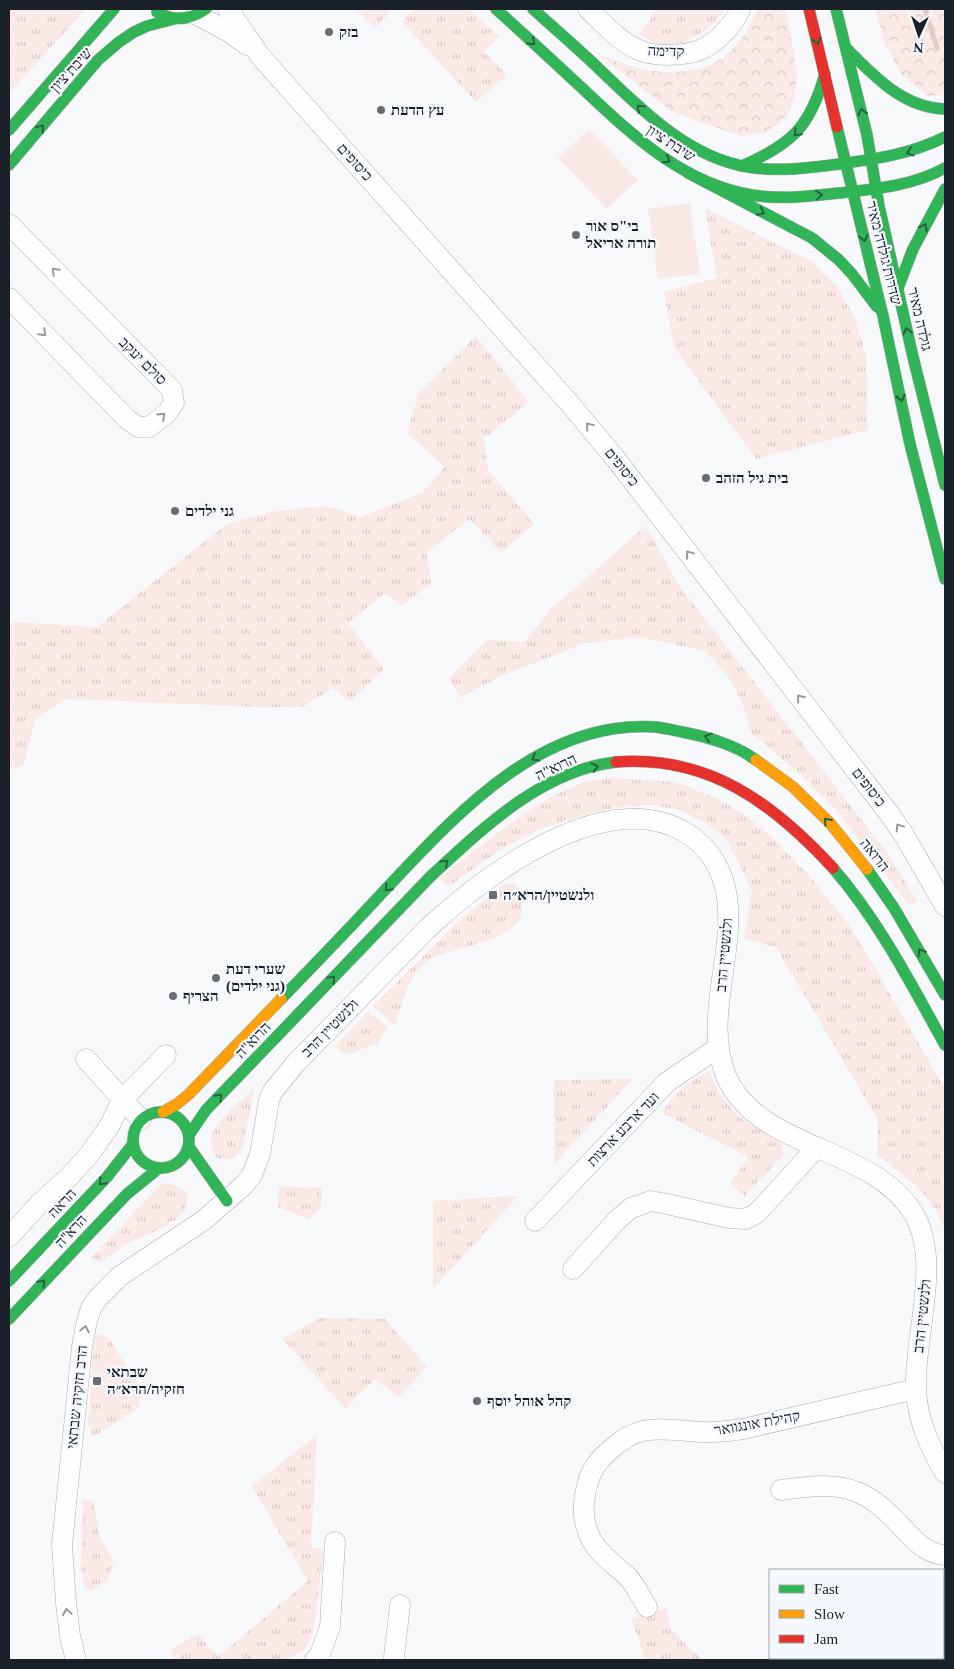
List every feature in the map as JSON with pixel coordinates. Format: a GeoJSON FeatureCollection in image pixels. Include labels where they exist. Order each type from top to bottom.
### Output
{"type":"FeatureCollection","features":[{"type":"Feature","properties":{"kind":"street","name":"שיבת ציון"},"geometry":{"type":"LineString","coordinates":[[9,130],[114,9]]}},
{"type":"Feature","properties":{"kind":"street"},"geometry":{"type":"LineString","coordinates":[[152,9],[162,16],[174,19]]}},
{"type":"Feature","properties":{"kind":"street","name":"כיסופים"},"geometry":{"type":"LineString","coordinates":[[228,9],[261,57],[570,404],[656,510],[718,593],[874,792],[904,836],[945,906]]}},
{"type":"Feature","properties":{"kind":"street","name":"שיבת ציון"},"geometry":{"type":"LineString","coordinates":[[496,9],[635,138],[660,156],[688,172],[730,190],[753,195],[792,197],[853,191],[916,180],[945,168]]}},
{"type":"Feature","properties":{"kind":"street","name":"שיבת ציון"},"geometry":{"type":"LineString","coordinates":[[534,9],[652,118],[699,150],[729,162],[742,166],[773,170],[847,164],[919,149],[945,137]]}},
{"type":"Feature","properties":{"kind":"street","name":"קדימה"},"geometry":{"type":"LineString","coordinates":[[588,9],[613,34],[627,44],[640,51],[664,55],[701,50],[724,33],[738,16],[740,9]]}},
{"type":"Feature","properties":{"kind":"street"},"geometry":{"type":"LineString","coordinates":[[809,9],[847,164]]}},
{"type":"Feature","properties":{"kind":"street"},"geometry":{"type":"LineString","coordinates":[[836,9],[872,159]]}},
{"type":"Feature","properties":{"kind":"street","name":"שיבת ציון"},"geometry":{"type":"LineString","coordinates":[[9,165],[98,60],[119,42],[141,29],[174,19],[187,18],[202,12]]}},
{"type":"Feature","properties":{"kind":"street","name":"כיסופים"},"geometry":{"type":"LineString","coordinates":[[202,12],[261,57]]}},
{"type":"Feature","properties":{"kind":"street"},"geometry":{"type":"LineString","coordinates":[[846,48],[872,73],[913,103],[925,108],[945,109]]}},
{"type":"Feature","properties":{"kind":"street"},"geometry":{"type":"LineString","coordinates":[[742,166],[792,139],[814,109],[825,74]]}},
{"type":"Feature","properties":{"kind":"street","name":"שדרות גולדה מאיר"},"geometry":{"type":"LineString","coordinates":[[872,159],[876,188]]}},
{"type":"Feature","properties":{"kind":"street","name":"שדרות גולדה מאיר"},"geometry":{"type":"LineString","coordinates":[[847,164],[891,350],[910,444],[945,579]]}},
{"type":"Feature","properties":{"kind":"street"},"geometry":{"type":"LineString","coordinates":[[688,172],[812,238],[830,251],[852,274],[883,316]]}},
{"type":"Feature","properties":{"kind":"street","name":"גולדה מאיר"},"geometry":{"type":"LineString","coordinates":[[876,188],[945,485]]}},
{"type":"Feature","properties":{"kind":"street"},"geometry":{"type":"LineString","coordinates":[[898,288],[913,249],[945,189]]}},
{"type":"Feature","properties":{"kind":"street","name":"סולם יעקב"},"geometry":{"type":"LineString","coordinates":[[9,224],[172,390],[174,403],[167,413],[150,427],[138,427],[127,419],[9,298]]}},
{"type":"Feature","properties":{"kind":"street","name":"הרוא\"ה"},"geometry":{"type":"LineString","coordinates":[[163,1112],[189,1094],[432,841],[488,790],[536,757],[554,747],[602,731],[646,727],[678,730],[705,736],[753,757]]}},
{"type":"Feature","properties":{"kind":"street","name":"הרואה"},"geometry":{"type":"LineString","coordinates":[[753,757],[801,794],[854,852],[900,916],[945,995]]}},
{"type":"Feature","properties":{"kind":"street","name":"הרוא\"ה"},"geometry":{"type":"LineString","coordinates":[[189,1135],[213,1103],[430,877],[468,842],[513,807],[564,777],[592,767],[623,761],[676,765],[702,772],[748,794],[795,830],[844,882],[866,910],[888,943],[945,1046]]}},
{"type":"Feature","properties":{"kind":"street","name":"ולנשטיין הרב"},"geometry":{"type":"LineString","coordinates":[[227,1201],[252,1175],[260,1154],[269,1100],[277,1085],[296,1063],[444,913],[496,872],[538,847],[576,830],[631,820],[674,825],[699,840],[709,852],[723,877],[729,927],[720,1006],[718,1047],[721,1061],[731,1086],[750,1108],[779,1129],[878,1178],[892,1189],[911,1209],[922,1230],[928,1263],[918,1349],[916,1389],[918,1408],[924,1430],[932,1450],[945,1473]]}},
{"type":"Feature","properties":{"kind":"street","name":"ועד ארבע ארצות"},"geometry":{"type":"LineString","coordinates":[[535,1221],[667,1082],[718,1047]]}},
{"type":"Feature","properties":{"kind":"street"},"geometry":{"type":"LineString","coordinates":[[9,1237],[40,1203],[68,1178],[89,1155],[110,1125],[122,1100],[166,1055]]}},
{"type":"Feature","properties":{"kind":"street"},"geometry":{"type":"LineString","coordinates":[[86,1059],[141,1120]]}},
{"type":"Feature","properties":{"kind":"street"},"geometry":{"type":"LineString","coordinates":[[163,1112],[171,1114],[182,1122],[189,1135],[189,1147],[177,1168],[159,1168],[145,1163],[135,1152],[133,1144],[136,1127],[141,1120],[163,1112]]}},
{"type":"Feature","properties":{"kind":"street","name":"הראה"},"geometry":{"type":"LineString","coordinates":[[9,1281],[107,1177],[133,1144]]}},
{"type":"Feature","properties":{"kind":"street"},"geometry":{"type":"LineString","coordinates":[[189,1147],[227,1201]]}},
{"type":"Feature","properties":{"kind":"street"},"geometry":{"type":"LineString","coordinates":[[573,1269],[617,1220],[631,1208],[651,1201],[730,1218],[746,1219],[757,1214],[817,1148]]}},
{"type":"Feature","properties":{"kind":"street","name":"הרא''ה"},"geometry":{"type":"LineString","coordinates":[[9,1319],[127,1194],[159,1168]]}},
{"type":"Feature","properties":{"kind":"street"},"geometry":{"type":"LineString","coordinates":[[196,1179],[227,1201]]}},
{"type":"Feature","properties":{"kind":"street","name":"הרב חזקיה שבתאי"},"geometry":{"type":"LineString","coordinates":[[76,1660],[70,1636],[62,1545],[82,1347],[91,1308],[98,1298],[120,1276],[191,1230],[227,1201]]}},
{"type":"Feature","properties":{"kind":"street","name":"קהילת אונגוואר"},"geometry":{"type":"LineString","coordinates":[[647,1608],[628,1577],[607,1559],[593,1542],[584,1521],[583,1502],[588,1480],[598,1460],[615,1446],[632,1434],[646,1430],[670,1429],[722,1432],[743,1429],[916,1389]]}},
{"type":"Feature","properties":{"kind":"street"},"geometry":{"type":"LineString","coordinates":[[781,1490],[820,1486],[839,1487],[857,1492],[876,1502],[914,1540],[927,1550],[936,1554],[945,1554]]}},
{"type":"Feature","properties":{"kind":"street"},"geometry":{"type":"LineString","coordinates":[[315,1660],[319,1657],[330,1627],[335,1542]]}},
{"type":"Feature","properties":{"kind":"street"},"geometry":{"type":"LineString","coordinates":[[395,1660],[400,1605]]}},
{"type":"Feature","properties":{"kind":"green space"},"geometry":{"type":"Polygon","coordinates":[[[9,9],[86,9],[9,93],[9,9]]]}},
{"type":"Feature","properties":{"kind":"green space"},"geometry":{"type":"Polygon","coordinates":[[[356,9],[393,9],[375,28],[356,9]]]}},
{"type":"Feature","properties":{"kind":"green space"},"geometry":{"type":"Polygon","coordinates":[[[412,9],[469,9],[499,36],[484,52],[507,75],[476,102],[402,22],[412,9]]]}},
{"type":"Feature","properties":{"kind":"green space"},"geometry":{"type":"Polygon","coordinates":[[[654,9],[724,9],[722,14],[706,30],[687,42],[661,46],[639,34],[651,18],[654,9]]]}},
{"type":"Feature","properties":{"kind":"green space"},"geometry":{"type":"Polygon","coordinates":[[[757,9],[786,9],[797,74],[795,95],[788,115],[766,133],[740,136],[671,111],[598,54],[650,71],[680,72],[700,69],[716,62],[736,46],[750,25],[757,9]]]}},
{"type":"Feature","properties":{"kind":"green space"},"geometry":{"type":"Polygon","coordinates":[[[875,9],[945,9],[945,95],[928,96],[901,74],[885,44],[875,9]]]}},
{"type":"Feature","properties":{"kind":"green space"},"geometry":{"type":"Polygon","coordinates":[[[589,129],[638,180],[607,209],[558,158],[589,129]]]}},
{"type":"Feature","properties":{"kind":"green space"},"geometry":{"type":"Polygon","coordinates":[[[690,203],[700,274],[658,279],[648,209],[690,203]]]}},
{"type":"Feature","properties":{"kind":"green space"},"geometry":{"type":"Polygon","coordinates":[[[705,208],[811,261],[837,286],[856,320],[866,356],[868,430],[756,459],[674,347],[664,292],[717,278],[705,208]]]}},
{"type":"Feature","properties":{"kind":"green space"},"geometry":{"type":"Polygon","coordinates":[[[476,336],[529,403],[484,438],[488,470],[534,524],[501,553],[470,519],[426,552],[432,583],[402,605],[385,593],[348,623],[384,669],[350,701],[333,688],[302,707],[66,699],[35,719],[24,765],[9,770],[9,627],[14,622],[97,627],[227,524],[269,512],[326,506],[361,517],[422,493],[445,467],[407,433],[419,393],[476,336]]]}},
{"type":"Feature","properties":{"kind":"green space"},"geometry":{"type":"Polygon","coordinates":[[[646,526],[677,583],[885,850],[918,902],[908,904],[837,811],[802,776],[751,733],[742,702],[728,676],[705,651],[639,637],[585,643],[496,678],[460,698],[449,678],[487,640],[525,642],[551,609],[646,526]]]}},
{"type":"Feature","properties":{"kind":"green space"},"geometry":{"type":"Polygon","coordinates":[[[616,778],[675,782],[716,798],[744,814],[777,842],[810,877],[847,922],[945,1089],[945,1230],[936,1210],[919,1188],[878,1155],[878,1120],[776,947],[744,939],[752,891],[725,838],[703,822],[676,809],[653,805],[625,806],[591,813],[540,829],[500,850],[449,886],[439,878],[511,823],[550,798],[569,788],[589,781],[616,778]]]}},
{"type":"Feature","properties":{"kind":"green space"},"geometry":{"type":"Polygon","coordinates":[[[512,883],[521,890],[521,916],[517,923],[499,936],[438,956],[421,966],[415,973],[407,990],[395,1026],[373,1006],[462,918],[503,885],[512,883]]]}},
{"type":"Feature","properties":{"kind":"green space"},"geometry":{"type":"Polygon","coordinates":[[[368,1012],[388,1027],[378,1043],[346,1055],[335,1046],[368,1012]]]}},
{"type":"Feature","properties":{"kind":"green space"},"geometry":{"type":"Polygon","coordinates":[[[709,1071],[719,1093],[734,1112],[746,1122],[776,1137],[782,1146],[783,1155],[745,1196],[730,1184],[748,1157],[662,1113],[682,1089],[709,1071]]]}},
{"type":"Feature","properties":{"kind":"green space"},"geometry":{"type":"Polygon","coordinates":[[[633,1079],[554,1164],[554,1080],[633,1079]]]}},
{"type":"Feature","properties":{"kind":"green space"},"geometry":{"type":"Polygon","coordinates":[[[254,1088],[243,1147],[232,1158],[217,1158],[211,1144],[213,1133],[222,1119],[254,1088]]]}},
{"type":"Feature","properties":{"kind":"green space"},"geometry":{"type":"Polygon","coordinates":[[[162,1183],[170,1184],[183,1190],[188,1196],[185,1210],[175,1220],[156,1231],[124,1245],[100,1263],[92,1257],[162,1183]]]}},
{"type":"Feature","properties":{"kind":"green space"},"geometry":{"type":"Polygon","coordinates":[[[279,1186],[321,1188],[321,1208],[308,1219],[278,1207],[279,1186]]]}},
{"type":"Feature","properties":{"kind":"green space"},"geometry":{"type":"Polygon","coordinates":[[[518,1196],[433,1289],[433,1201],[518,1196]]]}},
{"type":"Feature","properties":{"kind":"green space"},"geometry":{"type":"Polygon","coordinates":[[[320,1318],[385,1319],[427,1367],[399,1397],[374,1379],[346,1409],[282,1339],[320,1318]]]}},
{"type":"Feature","properties":{"kind":"green space"},"geometry":{"type":"Polygon","coordinates":[[[101,1334],[109,1338],[138,1385],[140,1396],[139,1405],[134,1411],[98,1434],[91,1436],[88,1425],[93,1348],[95,1336],[101,1334]]]}},
{"type":"Feature","properties":{"kind":"green space"},"geometry":{"type":"Polygon","coordinates":[[[317,1435],[311,1548],[324,1549],[314,1628],[310,1641],[304,1650],[287,1660],[176,1660],[170,1650],[198,1634],[218,1657],[308,1581],[252,1486],[317,1435]]]}},
{"type":"Feature","properties":{"kind":"green space"},"geometry":{"type":"Polygon","coordinates":[[[83,1499],[93,1502],[100,1538],[112,1558],[113,1564],[107,1581],[91,1591],[85,1589],[81,1569],[83,1499]]]}},
{"type":"Feature","properties":{"kind":"green space"},"geometry":{"type":"Polygon","coordinates":[[[666,1608],[671,1629],[702,1660],[645,1660],[632,1619],[666,1608]]]}},
{"type":"Feature","properties":{"kind":"waterway"},"geometry":{"type":"LineString","coordinates":[[925,9],[937,48]]}},
{"type":"Feature","properties":{"kind":"traffic: fast"},"geometry":{"type":"LineString","coordinates":[[9,130],[114,9]]}},
{"type":"Feature","properties":{"kind":"traffic: fast"},"geometry":{"type":"LineString","coordinates":[[157,12],[170,17],[182,18],[194,16],[206,9]]}},
{"type":"Feature","properties":{"kind":"traffic: fast"},"geometry":{"type":"LineString","coordinates":[[496,9],[639,139],[681,168],[703,180],[727,189],[763,196],[818,195],[894,186],[920,179],[945,168]]}},
{"type":"Feature","properties":{"kind":"traffic: fast"},"geometry":{"type":"LineString","coordinates":[[533,9],[664,128],[704,153],[725,161],[748,167],[771,169],[816,167],[893,155],[919,148],[945,137]]}},
{"type":"Feature","properties":{"kind":"traffic: fast"},"geometry":{"type":"LineString","coordinates":[[836,9],[867,135],[879,206],[913,357],[945,485]]}},
{"type":"Feature","properties":{"kind":"traffic: fast"},"geometry":{"type":"LineString","coordinates":[[9,165],[98,60],[134,32],[147,26],[174,19]]}},
{"type":"Feature","properties":{"kind":"traffic: fast"},"geometry":{"type":"LineString","coordinates":[[846,48],[890,89],[916,103],[945,109]]}},
{"type":"Feature","properties":{"kind":"traffic: fast"},"geometry":{"type":"LineString","coordinates":[[742,166],[774,150],[797,132],[813,108],[825,74]]}},
{"type":"Feature","properties":{"kind":"traffic: fast"},"geometry":{"type":"LineString","coordinates":[[837,127],[883,316],[910,444],[945,579]]}},
{"type":"Feature","properties":{"kind":"traffic: fast"},"geometry":{"type":"LineString","coordinates":[[688,173],[812,238],[839,260],[877,307]]}},
{"type":"Feature","properties":{"kind":"traffic: fast"},"geometry":{"type":"LineString","coordinates":[[898,288],[913,249],[945,189]]}},
{"type":"Feature","properties":{"kind":"traffic: fast"},"geometry":{"type":"LineString","coordinates":[[281,999],[470,804],[503,778],[538,756],[575,739],[614,729],[656,727],[720,742],[756,760]]}},
{"type":"Feature","properties":{"kind":"traffic: fast"},"geometry":{"type":"LineString","coordinates":[[189,1135],[206,1110],[430,877],[471,840],[492,822],[538,789],[589,767],[616,762]]}},
{"type":"Feature","properties":{"kind":"traffic: fast"},"geometry":{"type":"LineString","coordinates":[[833,868],[850,888],[880,931],[945,1045]]}},
{"type":"Feature","properties":{"kind":"traffic: fast"},"geometry":{"type":"LineString","coordinates":[[867,869],[894,908],[945,995]]}},
{"type":"Feature","properties":{"kind":"traffic: fast"},"geometry":{"type":"LineString","coordinates":[[161,1112],[172,1114],[181,1120],[187,1129],[189,1140],[187,1151],[181,1160],[172,1166],[161,1168],[150,1166],[141,1160],[135,1151],[133,1140],[135,1129],[141,1120],[150,1114],[161,1112]]}},
{"type":"Feature","properties":{"kind":"traffic: fast"},"geometry":{"type":"LineString","coordinates":[[9,1281],[107,1177],[133,1144]]}},
{"type":"Feature","properties":{"kind":"traffic: fast"},"geometry":{"type":"LineString","coordinates":[[189,1147],[227,1201]]}},
{"type":"Feature","properties":{"kind":"traffic: fast"},"geometry":{"type":"LineString","coordinates":[[9,1319],[127,1194],[159,1168]]}},
{"type":"Feature","properties":{"kind":"traffic: slow"},"geometry":{"type":"LineString","coordinates":[[756,760],[793,787],[830,823],[867,869]]}},
{"type":"Feature","properties":{"kind":"traffic: slow"},"geometry":{"type":"LineString","coordinates":[[163,1112],[189,1094],[281,999]]}},
{"type":"Feature","properties":{"kind":"traffic: jam"},"geometry":{"type":"LineString","coordinates":[[809,9],[837,127]]}},
{"type":"Feature","properties":{"kind":"traffic: jam"},"geometry":{"type":"LineString","coordinates":[[616,762],[650,762],[681,766],[710,775],[737,788],[787,823],[833,868]]}},
{"type":"Feature","properties":{"kind":"place","name":"בזק"},"geometry":{"type":"Point","coordinates":[329,32]}},
{"type":"Feature","properties":{"kind":"place","name":"עץ הדעת"},"geometry":{"type":"Point","coordinates":[381,110]}},
{"type":"Feature","properties":{"kind":"place","name":"בי\"ס אור תורה אריאל"},"geometry":{"type":"Point","coordinates":[576,235]}},
{"type":"Feature","properties":{"kind":"place","name":"בית גיל הזהב"},"geometry":{"type":"Point","coordinates":[706,478]}},
{"type":"Feature","properties":{"kind":"place","name":"גני ילדים"},"geometry":{"type":"Point","coordinates":[175,511]}},
{"type":"Feature","properties":{"kind":"place","name":"ולנשטיין/הרא״ה"},"geometry":{"type":"Point","coordinates":[493,895]}},
{"type":"Feature","properties":{"kind":"place","name":"שערי דעת (גני ילדים)"},"geometry":{"type":"Point","coordinates":[216,978]}},
{"type":"Feature","properties":{"kind":"place","name":"הצריף"},"geometry":{"type":"Point","coordinates":[173,996]}},
{"type":"Feature","properties":{"kind":"place","name":"שבתאי חזקיה/הרא״ה"},"geometry":{"type":"Point","coordinates":[97,1381]}},
{"type":"Feature","properties":{"kind":"place","name":"קהל אוהל יוסף"},"geometry":{"type":"Point","coordinates":[477,1401]}}]}
